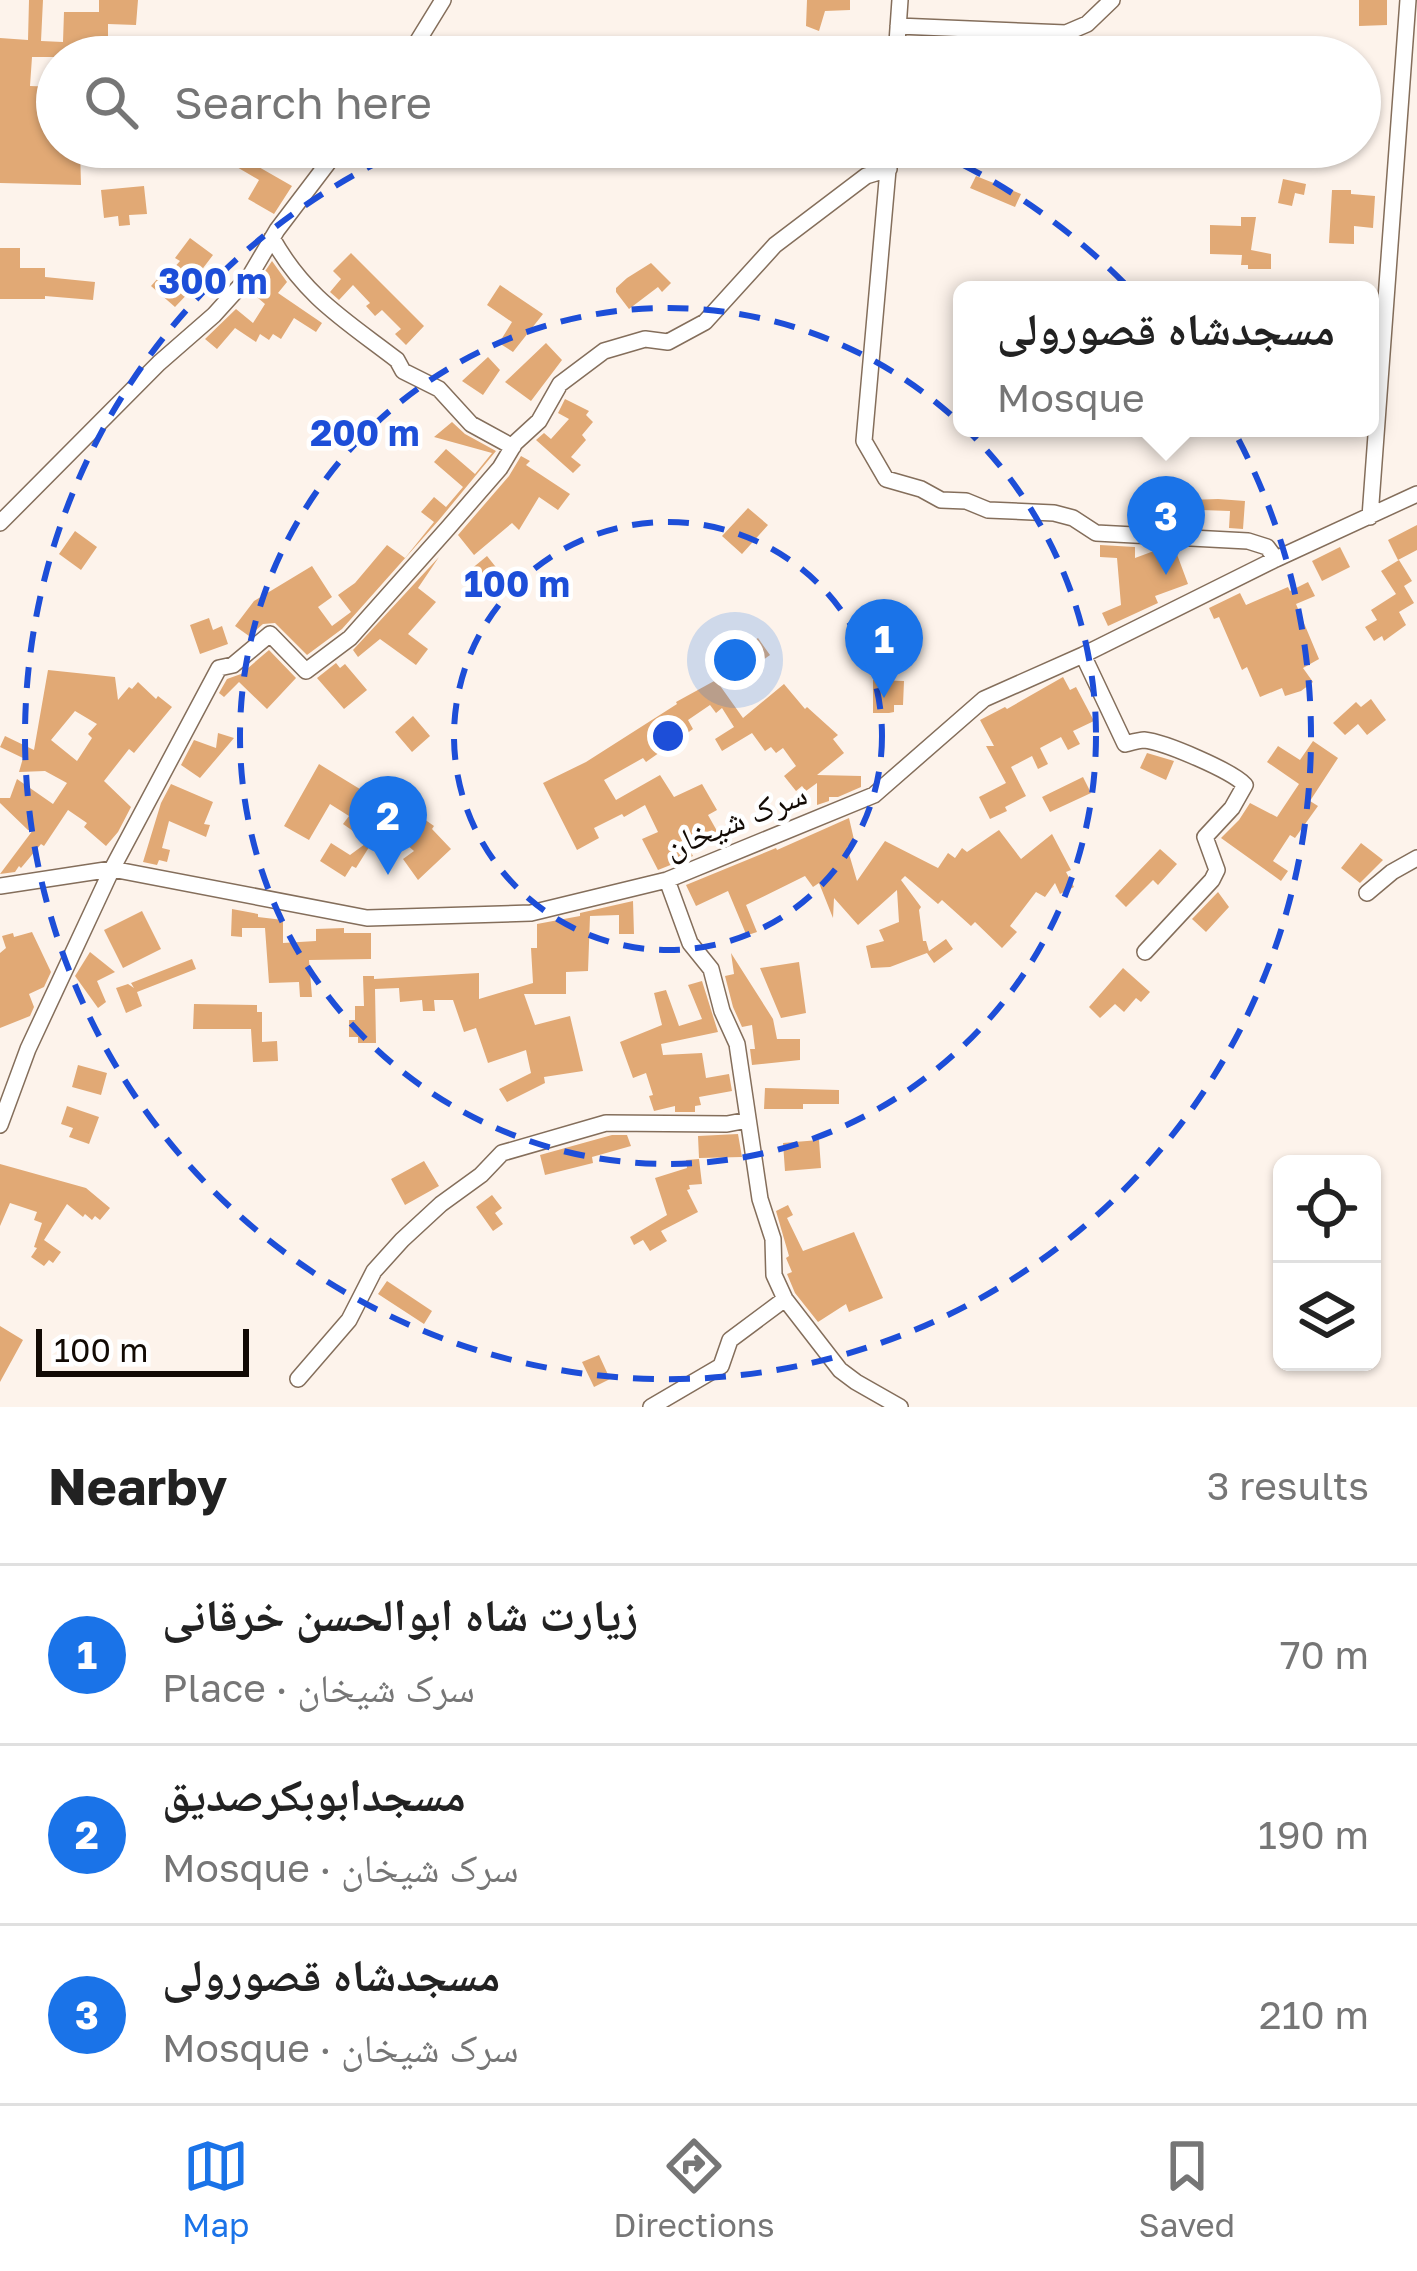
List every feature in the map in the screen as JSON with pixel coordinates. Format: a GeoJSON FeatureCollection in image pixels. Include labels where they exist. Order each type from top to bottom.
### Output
{"type":"FeatureCollection","features":[{"type":"Feature","properties":{"kind":"street"},"geometry":{"type":"LineString","coordinates":[[421,36],[443,0]]}},
{"type":"Feature","properties":{"kind":"street"},"geometry":{"type":"LineString","coordinates":[[897,36],[900,0]]}},
{"type":"Feature","properties":{"kind":"street"},"geometry":{"type":"LineString","coordinates":[[898,26],[1066,33],[1087,24],[1112,0]]}},
{"type":"Feature","properties":{"kind":"street"},"geometry":{"type":"LineString","coordinates":[[1379,395],[1408,0]]}},
{"type":"Feature","properties":{"kind":"street"},"geometry":{"type":"LineString","coordinates":[[0,523],[159,363],[214,315],[251,274],[324,168]]}},
{"type":"Feature","properties":{"kind":"street"},"geometry":{"type":"LineString","coordinates":[[0,1126],[28,1049],[112,869],[219,668],[233,665],[270,634],[306,671],[350,638],[500,468],[538,421],[560,384],[604,351],[645,339],[668,342],[705,322],[775,245],[866,176],[889,169],[864,441],[886,479],[941,500],[966,501],[988,510],[1054,512],[1096,533],[1249,541],[1267,547],[1276,559]]}},
{"type":"Feature","properties":{"kind":"street"},"geometry":{"type":"LineString","coordinates":[[272,238],[302,284],[336,315],[398,360],[403,371],[439,389],[471,424],[513,447]]}},
{"type":"Feature","properties":{"kind":"street"},"geometry":{"type":"LineString","coordinates":[[1370,517],[1376,437]]}},
{"type":"Feature","properties":{"kind":"street","name":"سرک شیخان"},"geometry":{"type":"LineString","coordinates":[[0,886],[112,869],[368,918],[531,913],[667,880],[874,794],[984,698],[1417,494]]}},
{"type":"Feature","properties":{"kind":"street"},"geometry":{"type":"LineString","coordinates":[[1083,655],[1125,744],[1143,740],[1177,750],[1237,776],[1245,785],[1232,808],[1205,837],[1217,870],[1213,880],[1145,952]]}},
{"type":"Feature","properties":{"kind":"street"},"geometry":{"type":"LineString","coordinates":[[1367,893],[1417,858]]}},
{"type":"Feature","properties":{"kind":"street"},"geometry":{"type":"LineString","coordinates":[[667,880],[690,943],[711,969],[737,1044],[760,1199],[773,1239],[774,1276],[785,1299],[840,1370],[900,1407]]}},
{"type":"Feature","properties":{"kind":"street"},"geometry":{"type":"LineString","coordinates":[[298,1379],[350,1320],[374,1271],[440,1204],[481,1175],[502,1153],[606,1123],[748,1120]]}},
{"type":"Feature","properties":{"kind":"street"},"geometry":{"type":"LineString","coordinates":[[651,1407],[721,1366],[730,1340],[785,1299]]}},
{"type":"Feature","properties":{"kind":"building"},"geometry":{"type":"Polygon","coordinates":[[[29,0],[43,0],[41,36],[36,36],[30,86],[36,86],[36,168],[81,168],[81,185],[0,183],[0,38],[28,40],[29,0]]]}},
{"type":"Feature","properties":{"kind":"building"},"geometry":{"type":"Polygon","coordinates":[[[99,0],[138,0],[136,25],[108,24],[108,36],[63,36],[64,12],[99,12],[99,0]]]}},
{"type":"Feature","properties":{"kind":"building"},"geometry":{"type":"Polygon","coordinates":[[[807,0],[850,0],[850,10],[825,11],[819,31],[806,26],[807,0]]]}},
{"type":"Feature","properties":{"kind":"building"},"geometry":{"type":"Polygon","coordinates":[[[1359,0],[1387,0],[1387,25],[1359,26],[1359,0]]]}},
{"type":"Feature","properties":{"kind":"building"},"geometry":{"type":"Polygon","coordinates":[[[239,168],[260,168],[292,186],[274,214],[248,199],[259,180],[239,168]]]}},
{"type":"Feature","properties":{"kind":"building"},"geometry":{"type":"Polygon","coordinates":[[[976,176],[1021,194],[1015,207],[970,188],[976,176]]]}},
{"type":"Feature","properties":{"kind":"building"},"geometry":{"type":"Polygon","coordinates":[[[1283,179],[1306,184],[1304,195],[1295,193],[1292,206],[1278,203],[1283,179]]]}},
{"type":"Feature","properties":{"kind":"building"},"geometry":{"type":"Polygon","coordinates":[[[144,186],[147,214],[129,215],[130,225],[119,226],[118,216],[104,218],[101,190],[144,186]]]}},
{"type":"Feature","properties":{"kind":"building"},"geometry":{"type":"Polygon","coordinates":[[[1332,190],[1375,196],[1373,228],[1354,226],[1354,244],[1329,243],[1332,190]]]}},
{"type":"Feature","properties":{"kind":"building"},"geometry":{"type":"Polygon","coordinates":[[[1241,217],[1256,217],[1251,250],[1271,254],[1271,269],[1248,269],[1241,265],[1242,255],[1210,254],[1210,225],[1241,226],[1241,217]]]}},
{"type":"Feature","properties":{"kind":"building"},"geometry":{"type":"Polygon","coordinates":[[[190,238],[213,255],[175,307],[151,286],[180,261],[175,258],[190,238]]]}},
{"type":"Feature","properties":{"kind":"building"},"geometry":{"type":"Polygon","coordinates":[[[0,248],[20,248],[20,268],[45,268],[45,277],[95,282],[93,300],[0,299],[0,248]]]}},
{"type":"Feature","properties":{"kind":"building"},"geometry":{"type":"Polygon","coordinates":[[[351,253],[424,326],[406,345],[395,334],[401,329],[382,310],[375,316],[353,285],[339,300],[330,292],[341,279],[333,271],[351,253]]]}},
{"type":"Feature","properties":{"kind":"building"},"geometry":{"type":"Polygon","coordinates":[[[272,261],[287,282],[278,293],[322,323],[316,332],[294,318],[281,339],[273,334],[269,340],[260,334],[256,342],[235,328],[217,349],[205,339],[236,309],[253,323],[265,304],[251,292],[272,261]]]}},
{"type":"Feature","properties":{"kind":"building"},"geometry":{"type":"Polygon","coordinates":[[[651,263],[671,283],[629,309],[616,288],[651,263]]]}},
{"type":"Feature","properties":{"kind":"building"},"geometry":{"type":"Polygon","coordinates":[[[500,285],[543,314],[513,352],[499,343],[512,322],[487,305],[500,285]]]}},
{"type":"Feature","properties":{"kind":"building"},"geometry":{"type":"Polygon","coordinates":[[[546,343],[562,360],[531,401],[505,382],[546,343]]]}},
{"type":"Feature","properties":{"kind":"building"},"geometry":{"type":"Polygon","coordinates":[[[488,357],[500,370],[483,395],[462,381],[488,357]]]}},
{"type":"Feature","properties":{"kind":"building"},"geometry":{"type":"Polygon","coordinates":[[[565,399],[589,411],[586,415],[593,422],[582,435],[586,440],[571,457],[581,465],[573,473],[536,440],[544,433],[551,439],[569,419],[558,413],[565,399]]]}},
{"type":"Feature","properties":{"kind":"building"},"geometry":{"type":"Polygon","coordinates":[[[452,422],[496,451],[439,520],[342,629],[307,655],[275,623],[263,624],[249,636],[235,626],[254,601],[312,566],[332,597],[318,607],[332,626],[351,612],[338,595],[355,583],[387,545],[405,558],[434,522],[421,512],[434,497],[446,507],[463,487],[434,462],[446,449],[475,474],[492,453],[434,437],[452,422]]]}},
{"type":"Feature","properties":{"kind":"building"},"geometry":{"type":"Polygon","coordinates":[[[521,456],[530,461],[526,465],[570,494],[558,510],[539,497],[519,530],[512,523],[474,555],[458,535],[521,456]]]}},
{"type":"Feature","properties":{"kind":"building"},"geometry":{"type":"Polygon","coordinates":[[[1189,500],[1245,501],[1243,529],[1229,528],[1230,511],[1201,510],[1201,527],[1189,526],[1189,500]]]}},
{"type":"Feature","properties":{"kind":"building"},"geometry":{"type":"Polygon","coordinates":[[[748,508],[768,525],[742,554],[722,536],[748,508]]]}},
{"type":"Feature","properties":{"kind":"building"},"geometry":{"type":"Polygon","coordinates":[[[1417,525],[1417,550],[1398,560],[1388,540],[1417,525]]]}},
{"type":"Feature","properties":{"kind":"building"},"geometry":{"type":"Polygon","coordinates":[[[75,531],[97,547],[81,570],[59,554],[75,531]]]}},
{"type":"Feature","properties":{"kind":"building"},"geometry":{"type":"Polygon","coordinates":[[[1100,545],[1135,547],[1135,558],[1162,548],[1175,549],[1188,584],[1155,596],[1158,603],[1108,626],[1102,613],[1121,605],[1117,558],[1100,557],[1100,545]]]}},
{"type":"Feature","properties":{"kind":"building"},"geometry":{"type":"Polygon","coordinates":[[[1340,547],[1350,567],[1322,581],[1312,561],[1340,547]]]}},
{"type":"Feature","properties":{"kind":"building"},"geometry":{"type":"Polygon","coordinates":[[[487,556],[511,586],[507,590],[485,572],[477,579],[470,570],[487,556]]]}},
{"type":"Feature","properties":{"kind":"building"},"geometry":{"type":"Polygon","coordinates":[[[439,557],[418,588],[436,602],[408,634],[428,649],[416,665],[380,639],[358,657],[353,650],[439,557]]]}},
{"type":"Feature","properties":{"kind":"building"},"geometry":{"type":"Polygon","coordinates":[[[1399,560],[1412,581],[1404,586],[1414,603],[1399,612],[1406,625],[1384,641],[1382,636],[1374,641],[1365,627],[1377,620],[1371,610],[1396,594],[1381,571],[1399,560]]]}},
{"type":"Feature","properties":{"kind":"building"},"geometry":{"type":"Polygon","coordinates":[[[1308,582],[1315,596],[1296,604],[1319,659],[1303,668],[1313,682],[1285,696],[1282,688],[1260,697],[1247,667],[1242,670],[1219,617],[1214,619],[1209,608],[1240,593],[1246,605],[1308,582]]]}},
{"type":"Feature","properties":{"kind":"building"},"geometry":{"type":"Polygon","coordinates":[[[209,618],[213,630],[222,626],[228,644],[200,654],[190,625],[209,618]]]}},
{"type":"Feature","properties":{"kind":"building"},"geometry":{"type":"Polygon","coordinates":[[[758,638],[770,655],[749,670],[736,652],[758,638]]]}},
{"type":"Feature","properties":{"kind":"building"},"geometry":{"type":"Polygon","coordinates":[[[269,650],[296,678],[267,709],[239,682],[224,697],[219,693],[227,679],[241,674],[269,650]]]}},
{"type":"Feature","properties":{"kind":"building"},"geometry":{"type":"Polygon","coordinates":[[[336,663],[340,668],[345,664],[367,690],[344,709],[317,678],[336,663]]]}},
{"type":"Feature","properties":{"kind":"building"},"geometry":{"type":"Polygon","coordinates":[[[48,670],[115,677],[118,700],[138,682],[172,707],[104,781],[131,807],[106,846],[84,827],[87,823],[68,810],[44,846],[21,868],[0,874],[33,830],[0,798],[10,798],[17,779],[53,804],[67,783],[45,771],[19,772],[23,758],[0,747],[5,736],[34,750],[48,670]],[[75,711],[51,740],[77,761],[97,724],[75,711]]]}},
{"type":"Feature","properties":{"kind":"building"},"geometry":{"type":"Polygon","coordinates":[[[1063,677],[1070,690],[1076,687],[1094,721],[1073,731],[1080,744],[1068,750],[1061,737],[1040,748],[1048,764],[1038,769],[1032,756],[1011,767],[1026,796],[990,819],[979,797],[1006,783],[986,746],[994,746],[980,720],[1063,677]]]}},
{"type":"Feature","properties":{"kind":"building"},"geometry":{"type":"Polygon","coordinates":[[[716,680],[743,718],[784,684],[805,709],[838,735],[833,739],[844,753],[817,775],[861,776],[861,787],[817,805],[817,783],[796,791],[784,776],[796,766],[783,748],[776,753],[771,747],[765,751],[752,733],[722,751],[715,739],[734,727],[722,708],[716,713],[710,705],[688,720],[693,729],[646,762],[643,758],[604,780],[616,800],[660,775],[674,797],[702,784],[717,810],[708,815],[717,831],[688,847],[693,856],[658,870],[642,839],[658,832],[645,805],[594,828],[599,838],[577,850],[543,783],[586,762],[716,680]]]}},
{"type":"Feature","properties":{"kind":"building"},"geometry":{"type":"Polygon","coordinates":[[[873,680],[904,681],[903,705],[894,705],[894,712],[873,713],[873,680]]]}},
{"type":"Feature","properties":{"kind":"building"},"geometry":{"type":"Polygon","coordinates":[[[1371,699],[1386,720],[1367,735],[1358,724],[1345,735],[1333,723],[1356,702],[1361,707],[1371,699]]]}},
{"type":"Feature","properties":{"kind":"building"},"geometry":{"type":"Polygon","coordinates":[[[413,716],[430,736],[412,752],[395,732],[413,716]]]}},
{"type":"Feature","properties":{"kind":"building"},"geometry":{"type":"Polygon","coordinates":[[[218,733],[234,738],[200,778],[181,765],[194,740],[216,748],[218,733]]]}},
{"type":"Feature","properties":{"kind":"building"},"geometry":{"type":"Polygon","coordinates":[[[1313,741],[1338,758],[1310,801],[1318,806],[1273,861],[1288,871],[1281,881],[1221,838],[1250,803],[1277,817],[1299,784],[1267,762],[1278,746],[1300,760],[1313,741]]]}},
{"type":"Feature","properties":{"kind":"building"},"geometry":{"type":"Polygon","coordinates":[[[1147,753],[1174,761],[1166,780],[1140,768],[1147,753]]]}},
{"type":"Feature","properties":{"kind":"building"},"geometry":{"type":"Polygon","coordinates":[[[319,764],[386,805],[392,794],[416,809],[451,849],[418,880],[403,859],[414,851],[377,819],[363,838],[343,824],[349,816],[330,804],[309,840],[284,826],[319,764]]]}},
{"type":"Feature","properties":{"kind":"building"},"geometry":{"type":"Polygon","coordinates":[[[1083,777],[1091,793],[1050,812],[1042,797],[1083,777]]]}},
{"type":"Feature","properties":{"kind":"building"},"geometry":{"type":"Polygon","coordinates":[[[171,784],[213,802],[204,824],[210,825],[206,837],[169,821],[162,848],[170,850],[167,862],[143,862],[161,803],[171,784]]]}},
{"type":"Feature","properties":{"kind":"building"},"geometry":{"type":"Polygon","coordinates":[[[849,818],[855,844],[847,847],[857,881],[885,841],[938,868],[948,853],[955,858],[962,848],[967,852],[999,830],[1021,859],[1052,834],[1071,870],[1066,872],[1074,887],[1060,894],[1055,883],[1045,897],[1036,892],[1010,926],[1017,932],[1002,948],[975,922],[971,926],[905,876],[901,880],[921,907],[923,941],[929,951],[946,939],[953,949],[934,963],[927,953],[890,967],[871,968],[866,946],[884,941],[879,930],[899,922],[897,890],[858,925],[834,898],[833,918],[819,883],[813,887],[805,876],[746,905],[757,932],[751,934],[746,934],[728,891],[696,906],[686,885],[849,818]]]}},
{"type":"Feature","properties":{"kind":"building"},"geometry":{"type":"Polygon","coordinates":[[[376,836],[345,877],[320,861],[331,843],[350,855],[376,836]]]}},
{"type":"Feature","properties":{"kind":"building"},"geometry":{"type":"Polygon","coordinates":[[[1361,843],[1383,860],[1360,883],[1341,868],[1361,843]]]}},
{"type":"Feature","properties":{"kind":"building"},"geometry":{"type":"Polygon","coordinates":[[[1160,849],[1177,864],[1158,885],[1153,880],[1126,907],[1115,896],[1160,849]]]}},
{"type":"Feature","properties":{"kind":"building"},"geometry":{"type":"Polygon","coordinates":[[[1218,892],[1229,907],[1206,932],[1192,919],[1218,892]]]}},
{"type":"Feature","properties":{"kind":"building"},"geometry":{"type":"Polygon","coordinates":[[[633,901],[634,934],[619,934],[619,915],[590,916],[588,971],[566,972],[566,994],[524,994],[535,1025],[570,1016],[583,1071],[544,1077],[545,1083],[507,1102],[499,1089],[531,1073],[526,1050],[488,1063],[476,1028],[464,1032],[453,1000],[434,1000],[435,1011],[423,1011],[422,1000],[400,1002],[399,988],[375,989],[376,1043],[358,1043],[358,1037],[349,1037],[355,1006],[364,1006],[363,976],[479,973],[479,999],[533,983],[531,948],[537,948],[537,924],[633,901]]]}},
{"type":"Feature","properties":{"kind":"building"},"geometry":{"type":"Polygon","coordinates":[[[232,909],[283,920],[283,943],[316,941],[316,929],[371,933],[371,959],[309,960],[312,997],[300,997],[299,982],[269,983],[265,928],[242,928],[242,937],[231,936],[232,909]]]}},
{"type":"Feature","properties":{"kind":"building"},"geometry":{"type":"Polygon","coordinates":[[[142,911],[161,949],[123,968],[104,930],[142,911]]]}},
{"type":"Feature","properties":{"kind":"building"},"geometry":{"type":"Polygon","coordinates":[[[32,932],[51,972],[44,987],[29,994],[34,1007],[30,1016],[0,1028],[0,953],[6,948],[2,936],[32,932]]]}},
{"type":"Feature","properties":{"kind":"building"},"geometry":{"type":"Polygon","coordinates":[[[90,952],[115,972],[97,981],[106,1002],[98,1008],[75,976],[90,952]]]}},
{"type":"Feature","properties":{"kind":"building"},"geometry":{"type":"Polygon","coordinates":[[[731,953],[773,1019],[777,1039],[800,1039],[800,1060],[752,1065],[752,1025],[742,1027],[725,976],[734,974],[731,953]]]}},
{"type":"Feature","properties":{"kind":"building"},"geometry":{"type":"Polygon","coordinates":[[[192,959],[196,969],[137,992],[142,1006],[126,1013],[116,988],[128,984],[134,988],[131,983],[192,959]]]}},
{"type":"Feature","properties":{"kind":"building"},"geometry":{"type":"Polygon","coordinates":[[[799,962],[806,1013],[781,1018],[760,968],[799,962]]]}},
{"type":"Feature","properties":{"kind":"building"},"geometry":{"type":"Polygon","coordinates":[[[1123,968],[1150,992],[1141,1002],[1136,998],[1124,1012],[1115,1004],[1100,1018],[1089,1007],[1123,968]]]}},
{"type":"Feature","properties":{"kind":"building"},"geometry":{"type":"Polygon","coordinates":[[[702,981],[718,1032],[661,1044],[663,1055],[702,1053],[706,1078],[729,1074],[732,1091],[699,1097],[701,1105],[695,1106],[695,1112],[675,1112],[675,1106],[654,1111],[646,1073],[633,1078],[620,1042],[662,1025],[654,993],[666,990],[679,1026],[702,1019],[688,985],[702,981]]]}},
{"type":"Feature","properties":{"kind":"building"},"geometry":{"type":"Polygon","coordinates":[[[194,1004],[257,1005],[257,1012],[262,1012],[262,1042],[277,1041],[278,1061],[253,1062],[251,1029],[193,1029],[194,1004]]]}},
{"type":"Feature","properties":{"kind":"building"},"geometry":{"type":"Polygon","coordinates":[[[78,1065],[107,1073],[101,1095],[72,1087],[78,1065]]]}},
{"type":"Feature","properties":{"kind":"building"},"geometry":{"type":"Polygon","coordinates":[[[765,1088],[839,1090],[839,1104],[764,1109],[765,1088]]]}},
{"type":"Feature","properties":{"kind":"building"},"geometry":{"type":"Polygon","coordinates":[[[67,1106],[99,1117],[89,1144],[69,1137],[73,1128],[61,1124],[67,1106]]]}},
{"type":"Feature","properties":{"kind":"building"},"geometry":{"type":"Polygon","coordinates":[[[738,1134],[742,1157],[699,1158],[698,1136],[738,1134]]]}},
{"type":"Feature","properties":{"kind":"building"},"geometry":{"type":"Polygon","coordinates":[[[627,1135],[631,1146],[592,1157],[593,1163],[545,1175],[540,1155],[627,1135]]]}},
{"type":"Feature","properties":{"kind":"building"},"geometry":{"type":"Polygon","coordinates":[[[819,1140],[821,1168],[785,1171],[783,1143],[819,1140]]]}},
{"type":"Feature","properties":{"kind":"building"},"geometry":{"type":"Polygon","coordinates":[[[699,1159],[702,1184],[689,1185],[687,1190],[698,1212],[661,1231],[667,1241],[650,1251],[643,1240],[634,1245],[630,1237],[667,1215],[655,1178],[687,1168],[686,1160],[699,1159]]]}},
{"type":"Feature","properties":{"kind":"building"},"geometry":{"type":"Polygon","coordinates":[[[424,1161],[439,1186],[405,1205],[391,1179],[424,1161]]]}},
{"type":"Feature","properties":{"kind":"building"},"geometry":{"type":"Polygon","coordinates":[[[0,1164],[86,1188],[110,1208],[100,1220],[95,1216],[92,1220],[67,1204],[44,1240],[61,1252],[44,1266],[31,1257],[42,1223],[34,1220],[37,1212],[10,1203],[0,1226],[0,1164]]]}},
{"type":"Feature","properties":{"kind":"building"},"geometry":{"type":"Polygon","coordinates":[[[492,1195],[502,1208],[495,1213],[503,1224],[493,1231],[476,1207],[492,1195]]]}},
{"type":"Feature","properties":{"kind":"building"},"geometry":{"type":"Polygon","coordinates":[[[788,1205],[793,1215],[787,1218],[803,1251],[854,1232],[883,1298],[849,1312],[846,1304],[818,1322],[787,1274],[792,1272],[776,1211],[788,1205]]]}},
{"type":"Feature","properties":{"kind":"building"},"geometry":{"type":"Polygon","coordinates":[[[387,1281],[432,1311],[424,1324],[378,1294],[387,1281]]]}},
{"type":"Feature","properties":{"kind":"building"},"geometry":{"type":"Polygon","coordinates":[[[0,1326],[23,1340],[0,1382],[0,1326]]]}},
{"type":"Feature","properties":{"kind":"building"},"geometry":{"type":"Polygon","coordinates":[[[599,1355],[610,1379],[594,1387],[582,1362],[599,1355]]]}},
{"type":"Feature","properties":{"kind":"place","name":"مسجدشاه قصورولی"},"geometry":{"type":"Point","coordinates":[1166,575]}},
{"type":"Feature","properties":{"kind":"place","name":"زیارت شاه ابوالحسن خرقانی"},"geometry":{"type":"Point","coordinates":[884,698]}},
{"type":"Feature","properties":{"kind":"place","name":"مسجدابوبکرصدیق"},"geometry":{"type":"Point","coordinates":[388,875]}}]}
